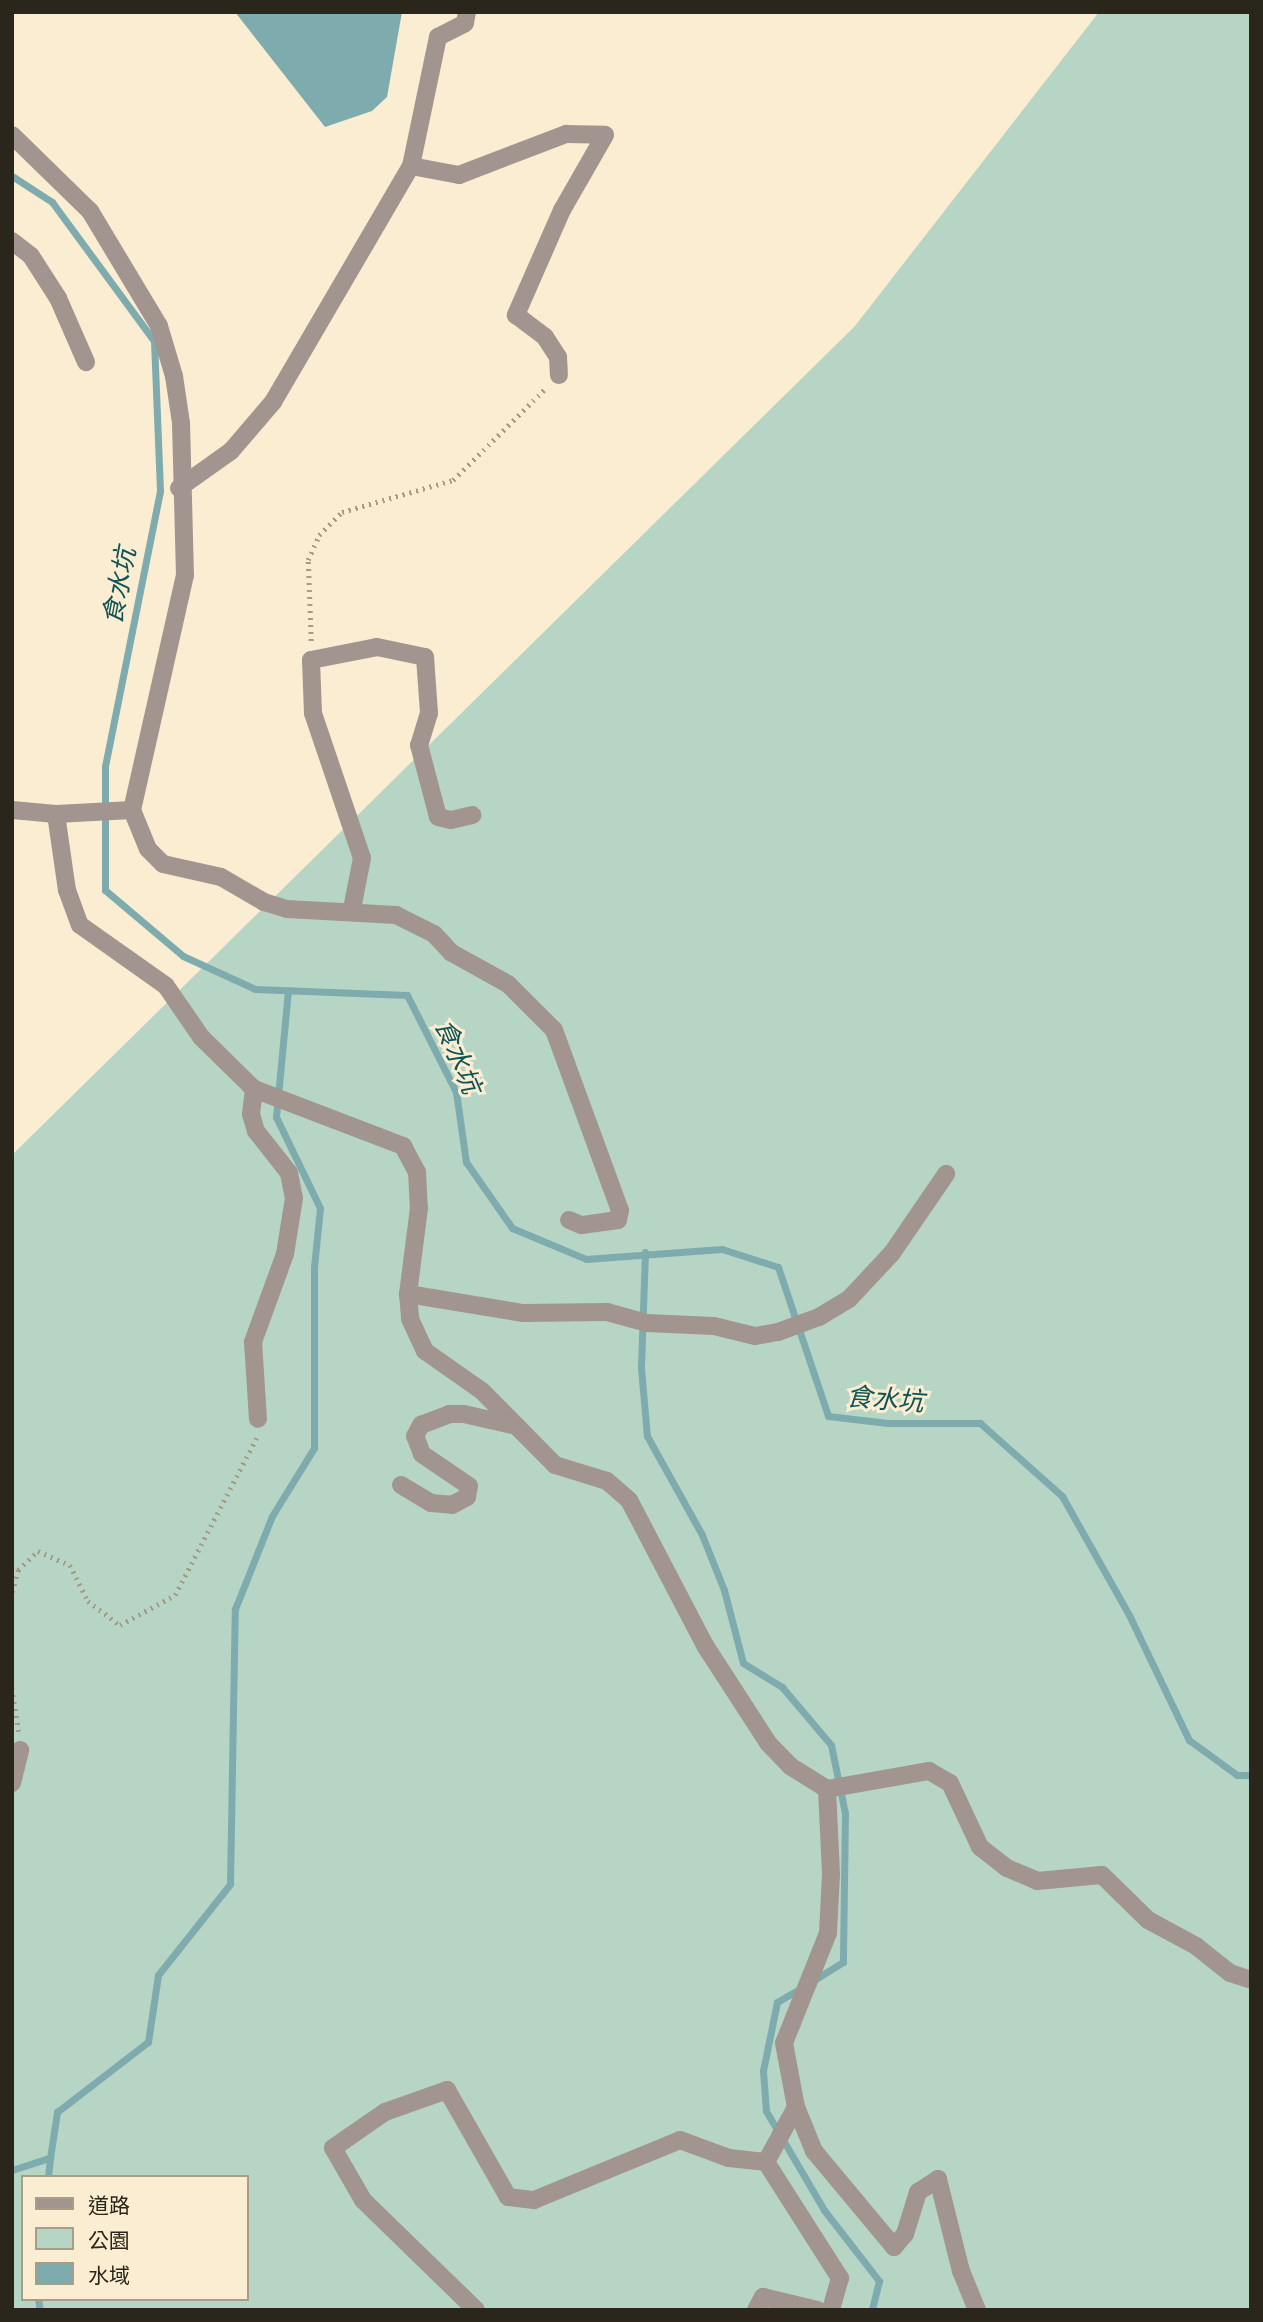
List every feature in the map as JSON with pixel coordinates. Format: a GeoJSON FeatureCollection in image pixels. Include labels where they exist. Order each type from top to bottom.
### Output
{"type":"FeatureCollection","features":[{"type":"Feature","properties":{"kind":"street"},"geometry":{"type":"LineString","coordinates":[[179,488],[231,451],[273,402],[411,166],[438,37],[466,18]]}},
{"type":"Feature","properties":{"kind":"street"},"geometry":{"type":"LineString","coordinates":[[411,166],[460,175],[566,134],[605,135],[562,210],[516,315],[545,338],[558,357],[559,376]]}},
{"type":"Feature","properties":{"kind":"street"},"geometry":{"type":"LineString","coordinates":[[12,135],[90,211],[159,326],[174,376],[181,423],[179,488],[185,575],[132,810],[148,849],[163,864],[221,877],[264,902],[287,909],[352,909],[396,915],[434,934],[452,953],[508,984],[554,1031],[620,1210],[618,1220],[581,1225],[569,1220]]}},
{"type":"Feature","properties":{"kind":"street"},"geometry":{"type":"LineString","coordinates":[[12,241],[31,256],[58,298],[86,362]]}},
{"type":"Feature","properties":{"kind":"street"},"geometry":{"type":"LineString","coordinates":[[352,909],[362,858],[313,713],[311,660],[377,647],[425,657],[429,713],[419,746],[439,817],[451,820],[472,815]]}},
{"type":"Feature","properties":{"kind":"street"},"geometry":{"type":"LineString","coordinates":[[12,810],[56,814],[132,810]]}},
{"type":"Feature","properties":{"kind":"street"},"geometry":{"type":"LineString","coordinates":[[56,814],[67,890],[80,925],[166,986],[201,1037],[254,1089],[403,1146],[418,1172],[419,1208],[408,1294],[410,1319],[425,1351],[482,1391],[555,1465],[607,1480],[629,1500],[706,1647],[768,1743],[790,1766],[827,1789],[929,1771],[950,1783],[980,1847],[1007,1868],[1037,1881],[1102,1875],[1148,1920],[1196,1946],[1230,1973],[1251,1980]]}},
{"type":"Feature","properties":{"kind":"street"},"geometry":{"type":"LineString","coordinates":[[254,1089],[251,1114],[256,1131],[289,1173],[294,1198],[285,1254],[253,1342],[258,1419]]}},
{"type":"Feature","properties":{"kind":"street"},"geometry":{"type":"LineString","coordinates":[[408,1294],[523,1313],[607,1312],[639,1321],[714,1326],[755,1336],[778,1332],[819,1317],[849,1299],[892,1253],[946,1174]]}},
{"type":"Feature","properties":{"kind":"street"},"geometry":{"type":"LineString","coordinates":[[401,1485],[431,1503],[452,1505],[467,1497],[469,1486],[422,1454],[415,1436],[421,1424],[449,1414],[464,1414],[517,1426]]}},
{"type":"Feature","properties":{"kind":"street"},"geometry":{"type":"LineString","coordinates":[[12,1783],[20,1751]]}},
{"type":"Feature","properties":{"kind":"street"},"geometry":{"type":"LineString","coordinates":[[827,1789],[828,1933],[784,2043],[793,2114],[814,2151],[894,2247],[905,2234],[918,2192],[937,2179],[961,2271],[977,2310]]}},
{"type":"Feature","properties":{"kind":"street"},"geometry":{"type":"LineString","coordinates":[[477,2310],[363,2200],[333,2148],[385,2112],[447,2090],[508,2197],[534,2200],[680,2140],[729,2158],[769,2157]]}},
{"type":"Feature","properties":{"kind":"street"},"geometry":{"type":"LineString","coordinates":[[769,2157],[793,2114]]}},
{"type":"Feature","properties":{"kind":"street"},"geometry":{"type":"LineString","coordinates":[[769,2157],[840,2278],[831,2310]]}},
{"type":"Feature","properties":{"kind":"street"},"geometry":{"type":"LineString","coordinates":[[756,2310],[763,2297],[817,2310]]}},
{"type":"Feature","properties":{"kind":"path"},"geometry":{"type":"LineString","coordinates":[[311,660],[308,560],[319,535],[342,512],[453,480],[559,376]]}},
{"type":"Feature","properties":{"kind":"path"},"geometry":{"type":"LineString","coordinates":[[12,1592],[18,1570],[38,1551],[70,1565],[88,1601],[120,1626],[175,1595],[257,1444],[258,1419]]}},
{"type":"Feature","properties":{"kind":"path"},"geometry":{"type":"LineString","coordinates":[[12,1688],[20,1751]]}},
{"type":"Feature","properties":{"kind":"green space"},"geometry":{"type":"Polygon","coordinates":[[[1099,12],[1251,12],[1251,2310],[12,2310],[12,1155],[855,326],[1099,12]]]}},
{"type":"Feature","properties":{"kind":"water"},"geometry":{"type":"Polygon","coordinates":[[[235,12],[402,12],[387,97],[372,111],[325,127],[235,12]]]}},
{"type":"Feature","properties":{"kind":"waterway","name":"食水坑"},"geometry":{"type":"LineString","coordinates":[[12,176],[52,202],[154,341],[160,491],[105,766],[105,890],[183,956],[255,989],[407,995],[456,1092],[466,1162],[512,1228],[586,1259],[722,1249],[778,1267],[828,1416],[888,1423],[980,1423],[1062,1496],[1129,1615],[1189,1740],[1237,1775],[1251,1775]]}},
{"type":"Feature","properties":{"kind":"waterway"},"geometry":{"type":"LineString","coordinates":[[12,2170],[50,2158],[57,2112],[148,2042],[158,1975],[230,1884],[235,1609],[272,1516],[314,1448],[314,1267],[320,1208],[276,1117],[288,991]]}},
{"type":"Feature","properties":{"kind":"waterway"},"geometry":{"type":"LineString","coordinates":[[645,1252],[641,1368],[647,1436],[702,1535],[724,1590],[743,1663],[782,1687],[831,1745],[845,1813],[843,1962],[813,1981]]}},
{"type":"Feature","properties":{"kind":"waterway"},"geometry":{"type":"LineString","coordinates":[[803,1987],[777,2002],[763,2071],[766,2111],[824,2210],[879,2281],[872,2310]]}},
{"type":"Feature","properties":{"kind":"waterway"},"geometry":{"type":"LineString","coordinates":[[48,2175],[50,2158]]}},
{"type":"Feature","properties":{"kind":"waterway"},"geometry":{"type":"LineString","coordinates":[[38,2301],[40,2310]]}}]}
